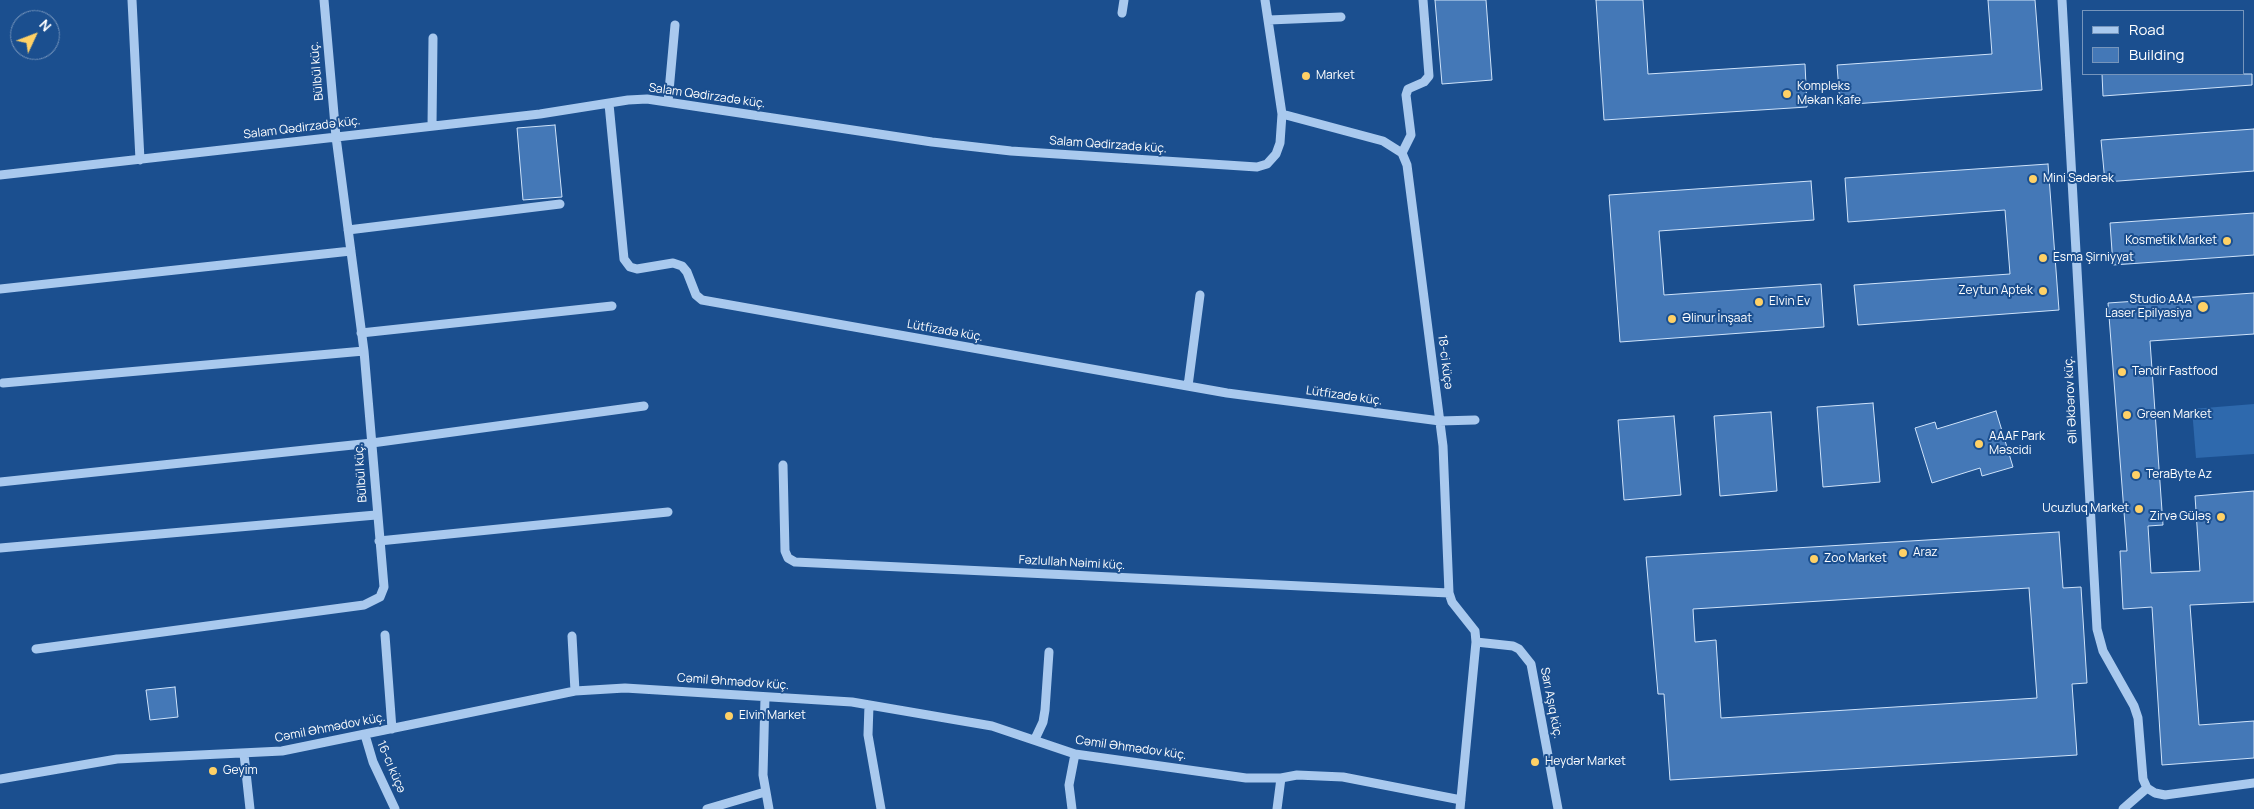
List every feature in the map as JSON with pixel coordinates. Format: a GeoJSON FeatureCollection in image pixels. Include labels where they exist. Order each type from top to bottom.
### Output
{"type":"FeatureCollection","features":[{"type":"Feature","properties":{"kind":"street"},"geometry":{"type":"LineString","coordinates":[[132,0],[140,160]]}},
{"type":"Feature","properties":{"kind":"street","name":"Bülbül küç."},"geometry":{"type":"LineString","coordinates":[[36,649],[364,605],[380,597],[384,587],[376,515],[364,352],[336,137],[324,0]]}},
{"type":"Feature","properties":{"kind":"street"},"geometry":{"type":"LineString","coordinates":[[1122,13],[1124,0]]}},
{"type":"Feature","properties":{"kind":"street"},"geometry":{"type":"LineString","coordinates":[[1265,0],[1282,114],[1383,141],[1402,153],[1411,135],[1406,96],[1408,89],[1424,82],[1429,76],[1423,0]]}},
{"type":"Feature","properties":{"kind":"street","name":"Əli Əkbərov küç."},"geometry":{"type":"LineString","coordinates":[[2062,0],[2097,629],[2103,651],[2134,706],[2138,718],[2143,779],[2147,788]]}},
{"type":"Feature","properties":{"kind":"street"},"geometry":{"type":"LineString","coordinates":[[1269,20],[1341,17]]}},
{"type":"Feature","properties":{"kind":"street"},"geometry":{"type":"LineString","coordinates":[[668,102],[675,25]]}},
{"type":"Feature","properties":{"kind":"street"},"geometry":{"type":"LineString","coordinates":[[432,126],[433,38]]}},
{"type":"Feature","properties":{"kind":"street","name":"Salam Qədirzadə küç."},"geometry":{"type":"LineString","coordinates":[[0,175],[432,126],[647,99],[923,140],[1011,151],[1258,167],[1266,164],[1276,154],[1280,144],[1282,114]]}},
{"type":"Feature","properties":{"kind":"street","name":"Lütfizadə küç."},"geometry":{"type":"LineString","coordinates":[[609,104],[624,259],[630,267],[637,269],[673,263],[682,266],[687,272],[696,295],[710,303],[1188,386],[1440,421],[1475,420]]}},
{"type":"Feature","properties":{"kind":"street","name":"18-ci küçə"},"geometry":{"type":"LineString","coordinates":[[1402,153],[1407,165],[1443,446],[1449,594]]}},
{"type":"Feature","properties":{"kind":"street"},"geometry":{"type":"LineString","coordinates":[[348,230],[560,204]]}},
{"type":"Feature","properties":{"kind":"street"},"geometry":{"type":"LineString","coordinates":[[0,289],[351,250]]}},
{"type":"Feature","properties":{"kind":"street"},"geometry":{"type":"LineString","coordinates":[[1188,386],[1200,295]]}},
{"type":"Feature","properties":{"kind":"street"},"geometry":{"type":"LineString","coordinates":[[361,332],[612,306]]}},
{"type":"Feature","properties":{"kind":"street"},"geometry":{"type":"LineString","coordinates":[[4,384],[364,352]]}},
{"type":"Feature","properties":{"kind":"street"},"geometry":{"type":"LineString","coordinates":[[0,482],[372,444],[644,406]]}},
{"type":"Feature","properties":{"kind":"street","name":"Fəzlullah Nəimi küç."},"geometry":{"type":"LineString","coordinates":[[783,465],[785,550],[788,558],[795,562],[1449,594]]}},
{"type":"Feature","properties":{"kind":"street"},"geometry":{"type":"LineString","coordinates":[[379,541],[668,512]]}},
{"type":"Feature","properties":{"kind":"street"},"geometry":{"type":"LineString","coordinates":[[0,548],[376,515]]}},
{"type":"Feature","properties":{"kind":"street"},"geometry":{"type":"LineString","coordinates":[[1449,594],[1452,602],[1475,630],[1476,642],[1460,804]]}},
{"type":"Feature","properties":{"kind":"street"},"geometry":{"type":"LineString","coordinates":[[385,635],[392,729]]}},
{"type":"Feature","properties":{"kind":"street"},"geometry":{"type":"LineString","coordinates":[[572,636],[576,691]]}},
{"type":"Feature","properties":{"kind":"street","name":"Sarı Aşıq küç."},"geometry":{"type":"LineString","coordinates":[[1476,642],[1513,646],[1519,649],[1530,664],[1558,809]]}},
{"type":"Feature","properties":{"kind":"street"},"geometry":{"type":"LineString","coordinates":[[1035,739],[1043,722],[1045,710],[1048,652]]}},
{"type":"Feature","properties":{"kind":"street","name":"Cəmil Əhmədov küç."},"geometry":{"type":"LineString","coordinates":[[0,779],[116,759],[282,751],[576,691],[635,688],[870,705],[992,726],[1075,754],[1246,778],[1281,778],[1297,775],[1342,777],[1460,804]]}},
{"type":"Feature","properties":{"kind":"street"},"geometry":{"type":"LineString","coordinates":[[765,697],[763,775],[769,809]]}},
{"type":"Feature","properties":{"kind":"street"},"geometry":{"type":"LineString","coordinates":[[870,705],[868,734],[880,809]]}},
{"type":"Feature","properties":{"kind":"street","name":"16-cı küçə"},"geometry":{"type":"LineString","coordinates":[[365,735],[373,762],[395,809]]}},
{"type":"Feature","properties":{"kind":"street"},"geometry":{"type":"LineString","coordinates":[[244,754],[250,809]]}},
{"type":"Feature","properties":{"kind":"street"},"geometry":{"type":"LineString","coordinates":[[1072,809],[1070,784],[1075,754]]}},
{"type":"Feature","properties":{"kind":"street"},"geometry":{"type":"LineString","coordinates":[[1278,809],[1281,778]]}},
{"type":"Feature","properties":{"kind":"street"},"geometry":{"type":"LineString","coordinates":[[2123,809],[2147,788],[2155,793],[2165,794],[2254,783]]}},
{"type":"Feature","properties":{"kind":"street"},"geometry":{"type":"LineString","coordinates":[[707,809],[765,792]]}},
{"type":"Feature","properties":{"kind":"shaded area"},"geometry":{"type":"Polygon","coordinates":[[[2254,404],[2254,454],[2196,458],[2192,409],[2254,404]]]}},
{"type":"Feature","properties":{"kind":"building"},"geometry":{"type":"Polygon","coordinates":[[[1435,0],[1486,0],[1492,80],[1442,84],[1435,0]]]}},
{"type":"Feature","properties":{"kind":"building"},"geometry":{"type":"Polygon","coordinates":[[[1596,0],[1643,0],[1648,74],[1805,64],[1807,107],[1604,120],[1596,0]]]}},
{"type":"Feature","properties":{"kind":"building"},"geometry":{"type":"Polygon","coordinates":[[[1988,0],[2035,0],[2042,90],[1840,105],[1837,65],[1992,54],[1988,0]]]}},
{"type":"Feature","properties":{"kind":"building"},"geometry":{"type":"Polygon","coordinates":[[[2252,74],[2252,85],[2103,96],[2102,75],[2252,74]]]}},
{"type":"Feature","properties":{"kind":"building"},"geometry":{"type":"Polygon","coordinates":[[[555,125],[562,197],[523,200],[517,128],[555,125]]]}},
{"type":"Feature","properties":{"kind":"building"},"geometry":{"type":"Polygon","coordinates":[[[2254,129],[2254,171],[2105,182],[2101,140],[2254,129]]]}},
{"type":"Feature","properties":{"kind":"building"},"geometry":{"type":"Polygon","coordinates":[[[2048,164],[2059,310],[1858,325],[1854,285],[2010,274],[2005,210],[1848,222],[1845,178],[2048,164]]]}},
{"type":"Feature","properties":{"kind":"building"},"geometry":{"type":"Polygon","coordinates":[[[1811,181],[1814,220],[1659,231],[1664,295],[1821,284],[1824,327],[1620,342],[1609,195],[1811,181]]]}},
{"type":"Feature","properties":{"kind":"building"},"geometry":{"type":"Polygon","coordinates":[[[2254,213],[2254,255],[2113,265],[2110,223],[2254,213]]]}},
{"type":"Feature","properties":{"kind":"building"},"geometry":{"type":"Polygon","coordinates":[[[2254,293],[2254,334],[2150,341],[2163,525],[2148,526],[2151,573],[2200,571],[2195,496],[2254,491],[2254,602],[2190,605],[2199,725],[2254,721],[2254,758],[2162,765],[2152,607],[2123,609],[2120,551],[2127,551],[2108,303],[2254,293]]]}},
{"type":"Feature","properties":{"kind":"building"},"geometry":{"type":"Polygon","coordinates":[[[1873,403],[1880,482],[1823,487],[1817,407],[1873,403]]]}},
{"type":"Feature","properties":{"kind":"building"},"geometry":{"type":"Polygon","coordinates":[[[1996,411],[2013,467],[1982,476],[1980,468],[1932,483],[1915,428],[1935,422],[1937,429],[1996,411]]]}},
{"type":"Feature","properties":{"kind":"building"},"geometry":{"type":"Polygon","coordinates":[[[1771,412],[1777,491],[1720,496],[1714,416],[1771,412]]]}},
{"type":"Feature","properties":{"kind":"building"},"geometry":{"type":"Polygon","coordinates":[[[1674,416],[1681,495],[1624,500],[1618,420],[1674,416]]]}},
{"type":"Feature","properties":{"kind":"building"},"geometry":{"type":"Polygon","coordinates":[[[2059,532],[2063,588],[2081,587],[2087,683],[2072,684],[2077,755],[1670,780],[1664,694],[1658,694],[1646,557],[2059,532]],[[2029,588],[1693,609],[1695,642],[1716,640],[1721,718],[2037,698],[2029,588]]]}},
{"type":"Feature","properties":{"kind":"building"},"geometry":{"type":"Polygon","coordinates":[[[175,687],[178,717],[150,720],[146,690],[175,687]]]}},
{"type":"Feature","properties":{"kind":"place","name":"Market"},"geometry":{"type":"Point","coordinates":[1306,76]}},
{"type":"Feature","properties":{"kind":"place","name":"Kompleks Məkan Kafe"},"geometry":{"type":"Point","coordinates":[1787,94]}},
{"type":"Feature","properties":{"kind":"place","name":"Mini Sədərək"},"geometry":{"type":"Point","coordinates":[2033,179]}},
{"type":"Feature","properties":{"kind":"place","name":"Kosmetik Market"},"geometry":{"type":"Point","coordinates":[2227,241]}},
{"type":"Feature","properties":{"kind":"place","name":"Esma Şirniyyat"},"geometry":{"type":"Point","coordinates":[2043,258]}},
{"type":"Feature","properties":{"kind":"place","name":"Zeytun Aptek"},"geometry":{"type":"Point","coordinates":[2043,291]}},
{"type":"Feature","properties":{"kind":"place","name":"Elvin Ev"},"geometry":{"type":"Point","coordinates":[1759,302]}},
{"type":"Feature","properties":{"kind":"place","name":"Studio AAA Laser Epilyasiya"},"geometry":{"type":"Point","coordinates":[2203,307]}},
{"type":"Feature","properties":{"kind":"place","name":"Əlinur İnşaat"},"geometry":{"type":"Point","coordinates":[1672,319]}},
{"type":"Feature","properties":{"kind":"place","name":"Təndir Fastfood"},"geometry":{"type":"Point","coordinates":[2122,372]}},
{"type":"Feature","properties":{"kind":"place","name":"Green Market"},"geometry":{"type":"Point","coordinates":[2127,415]}},
{"type":"Feature","properties":{"kind":"place","name":"AAAF Park Məscidi"},"geometry":{"type":"Point","coordinates":[1979,444]}},
{"type":"Feature","properties":{"kind":"place","name":"TeraByte Az"},"geometry":{"type":"Point","coordinates":[2136,475]}},
{"type":"Feature","properties":{"kind":"place","name":"Ucuzluq Market"},"geometry":{"type":"Point","coordinates":[2139,509]}},
{"type":"Feature","properties":{"kind":"place","name":"Zirvə Güləş"},"geometry":{"type":"Point","coordinates":[2221,517]}},
{"type":"Feature","properties":{"kind":"place","name":"Araz"},"geometry":{"type":"Point","coordinates":[1903,553]}},
{"type":"Feature","properties":{"kind":"place","name":"Zoo Market"},"geometry":{"type":"Point","coordinates":[1814,559]}},
{"type":"Feature","properties":{"kind":"place","name":"Elvin Market"},"geometry":{"type":"Point","coordinates":[729,716]}},
{"type":"Feature","properties":{"kind":"place","name":"Heydər Market"},"geometry":{"type":"Point","coordinates":[1535,762]}},
{"type":"Feature","properties":{"kind":"place","name":"Geyim"},"geometry":{"type":"Point","coordinates":[213,771]}}]}
